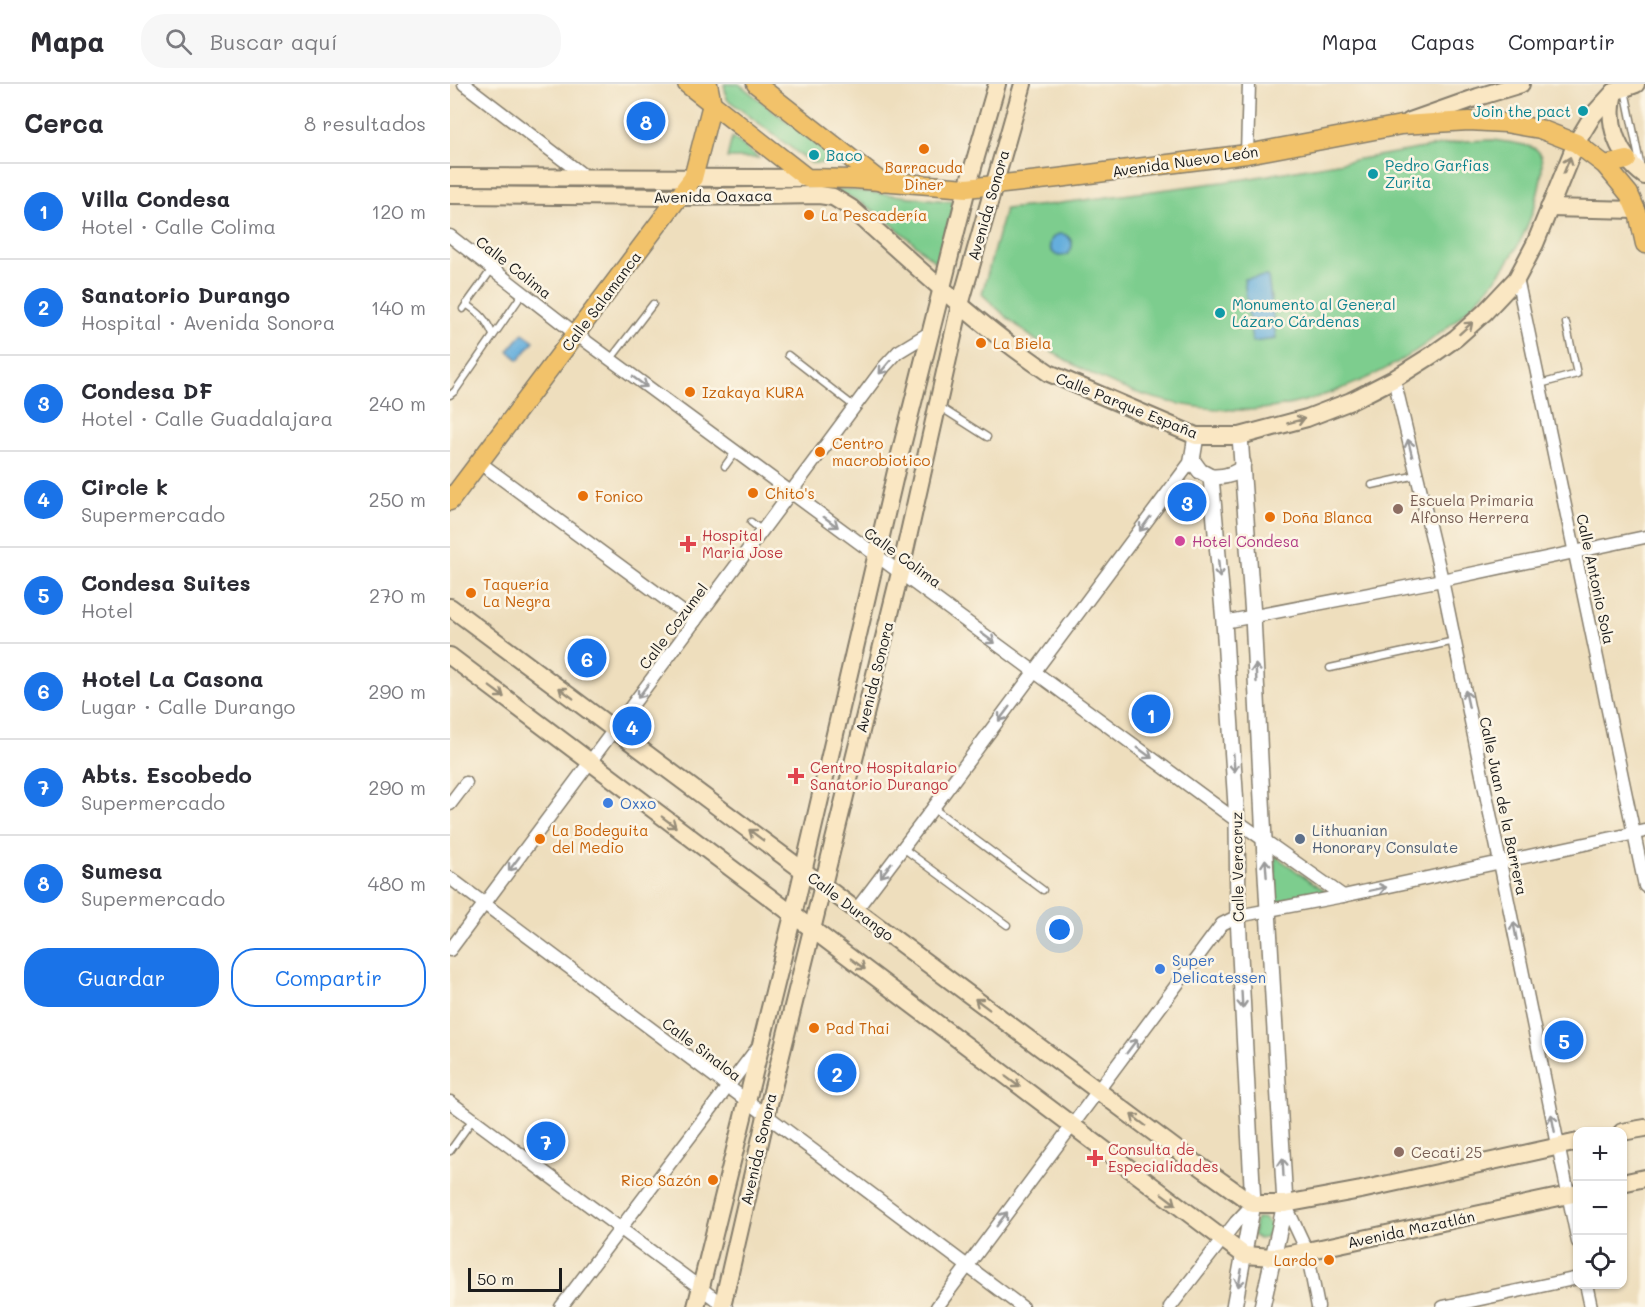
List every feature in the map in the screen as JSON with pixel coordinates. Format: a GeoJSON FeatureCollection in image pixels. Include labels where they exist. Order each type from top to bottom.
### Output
{"type":"FeatureCollection","features":[{"type":"Feature","properties":{"kind":"main road"},"geometry":{"type":"LineString","coordinates":[[687,84],[807,178]]}},
{"type":"Feature","properties":{"kind":"main road","name":"Calle Salamanca"},"geometry":{"type":"LineString","coordinates":[[450,501],[693,178],[712,104],[708,84]]}},
{"type":"Feature","properties":{"kind":"main road","name":"Avenida Sonora"},"geometry":{"type":"LineString","coordinates":[[696,1307],[793,915],[900,454],[967,188],[997,84]]}},
{"type":"Feature","properties":{"kind":"main road","name":"Avenida Sonora"},"geometry":{"type":"LineString","coordinates":[[724,1306],[791,1011],[900,573],[960,305],[1023,84]]}},
{"type":"Feature","properties":{"kind":"main road","name":"Avenida Nuevo León"},"geometry":{"type":"LineString","coordinates":[[1401,125],[1521,84]]}},
{"type":"Feature","properties":{"kind":"main road"},"geometry":{"type":"LineString","coordinates":[[765,87],[881,182]]}},
{"type":"Feature","properties":{"kind":"main road"},"geometry":{"type":"LineString","coordinates":[[1576,142],[1593,115],[1625,88]]}},
{"type":"Feature","properties":{"kind":"main road"},"geometry":{"type":"LineString","coordinates":[[1625,88],[1612,101],[1611,122],[1616,142],[1627,160],[1644,175]]}},
{"type":"Feature","properties":{"kind":"main road","name":"Avenida Nuevo León"},"geometry":{"type":"LineString","coordinates":[[967,188],[1247,154],[1401,125],[1469,121],[1505,123],[1540,129],[1576,142],[1605,165],[1641,210],[1645,244]]}},
{"type":"Feature","properties":{"kind":"main road","name":"Calle Parque España"},"geometry":{"type":"LineString","coordinates":[[960,305],[1049,373],[1196,436],[1240,436],[1307,418],[1351,401],[1394,379],[1456,338],[1517,278],[1535,244],[1576,142]]}},
{"type":"Feature","properties":{"kind":"main road"},"geometry":{"type":"LineString","coordinates":[[1605,165],[1627,160]]}},
{"type":"Feature","properties":{"kind":"main road","name":"Avenida Oaxaca"},"geometry":{"type":"LineString","coordinates":[[450,177],[807,178],[854,179],[967,188]]}},
{"type":"Feature","properties":{"kind":"main road","name":"Avenida Oaxaca"},"geometry":{"type":"LineString","coordinates":[[450,195],[679,197],[819,195],[833,197],[850,208],[960,305]]}},
{"type":"Feature","properties":{"kind":"main road"},"geometry":{"type":"LineString","coordinates":[[1549,208],[1641,210]]}},
{"type":"Feature","properties":{"kind":"main road"},"geometry":{"type":"LineString","coordinates":[[920,374],[943,380]]}},
{"type":"Feature","properties":{"kind":"main road"},"geometry":{"type":"LineString","coordinates":[[900,454],[925,459]]}},
{"type":"Feature","properties":{"kind":"main road","name":"Calle Durango"},"geometry":{"type":"LineString","coordinates":[[450,607],[1253,1204]]}},
{"type":"Feature","properties":{"kind":"main road"},"geometry":{"type":"LineString","coordinates":[[450,656],[1244,1256]]}},
{"type":"Feature","properties":{"kind":"main road"},"geometry":{"type":"LineString","coordinates":[[845,686],[870,693]]}},
{"type":"Feature","properties":{"kind":"main road"},"geometry":{"type":"LineString","coordinates":[[771,1002],[791,1011]]}},
{"type":"Feature","properties":{"kind":"main road"},"geometry":{"type":"LineString","coordinates":[[1627,1131],[1645,1128]]}},
{"type":"Feature","properties":{"kind":"main road"},"geometry":{"type":"LineString","coordinates":[[1253,1204],[1285,1204],[1360,1190],[1573,1143]]}},
{"type":"Feature","properties":{"kind":"main road"},"geometry":{"type":"LineString","coordinates":[[1627,1182],[1645,1178]]}},
{"type":"Feature","properties":{"kind":"main road","name":"Avenida Mazatlán"},"geometry":{"type":"LineString","coordinates":[[1244,1256],[1273,1257],[1307,1251],[1573,1194]]}},
{"type":"Feature","properties":{"kind":"street"},"geometry":{"type":"LineString","coordinates":[[464,84],[588,178]]}},
{"type":"Feature","properties":{"kind":"street"},"geometry":{"type":"LineString","coordinates":[[1247,154],[1249,84]]}},
{"type":"Feature","properties":{"kind":"street","name":"Calle Colima"},"geometry":{"type":"LineString","coordinates":[[450,236],[610,360],[1237,821],[1343,896]]}},
{"type":"Feature","properties":{"kind":"street","name":"Calle Antonio Sola"},"geometry":{"type":"LineString","coordinates":[[1517,278],[1574,551],[1640,832],[1645,886]]}},
{"type":"Feature","properties":{"kind":"street","name":"Calle Cozumel"},"geometry":{"type":"LineString","coordinates":[[450,950],[884,367],[898,352],[931,332]]}},
{"type":"Feature","properties":{"kind":"street","name":"Calle Juan de la Barrera"},"geometry":{"type":"LineString","coordinates":[[1394,379],[1455,641],[1557,1146],[1573,1194]]}},
{"type":"Feature","properties":{"kind":"street"},"geometry":{"type":"LineString","coordinates":[[856,910],[1192,460],[1196,436]]}},
{"type":"Feature","properties":{"kind":"street","name":"Calle Veracruz"},"geometry":{"type":"LineString","coordinates":[[1240,436],[1253,616],[1285,1204],[1262,1307]]}},
{"type":"Feature","properties":{"kind":"street"},"geometry":{"type":"LineString","coordinates":[[1192,460],[1200,471],[1211,477],[1234,473],[1240,470],[1242,463]]}},
{"type":"Feature","properties":{"kind":"street"},"geometry":{"type":"LineString","coordinates":[[479,462],[695,621]]}},
{"type":"Feature","properties":{"kind":"street","name":"Calle Veracruz"},"geometry":{"type":"LineString","coordinates":[[1211,477],[1224,622],[1237,821],[1238,916],[1253,1204],[1234,1307]]}},
{"type":"Feature","properties":{"kind":"street"},"geometry":{"type":"LineString","coordinates":[[1224,622],[1442,580],[1645,537]]}},
{"type":"Feature","properties":{"kind":"street"},"geometry":{"type":"LineString","coordinates":[[450,804],[466,783]]}},
{"type":"Feature","properties":{"kind":"street"},"geometry":{"type":"LineString","coordinates":[[937,1307],[1222,924],[1238,916],[1343,896],[1640,832]]}},
{"type":"Feature","properties":{"kind":"street","name":"Calle Sinaloa"},"geometry":{"type":"LineString","coordinates":[[450,878],[1022,1307]]}},
{"type":"Feature","properties":{"kind":"street"},"geometry":{"type":"LineString","coordinates":[[561,1307],[762,1041]]}},
{"type":"Feature","properties":{"kind":"street"},"geometry":{"type":"LineString","coordinates":[[450,1101],[724,1306]]}},
{"type":"Feature","properties":{"kind":"street"},"geometry":{"type":"LineString","coordinates":[[1170,1307],[1222,1239],[1253,1204]]}},
{"type":"Feature","properties":{"kind":"street"},"geometry":{"type":"LineString","coordinates":[[1285,1204],[1307,1251],[1318,1307]]}},
{"type":"Feature","properties":{"kind":"street"},"geometry":{"type":"LineString","coordinates":[[1443,1307],[1573,1279]]}},
{"type":"Feature","properties":{"kind":"street"},"geometry":{"type":"LineString","coordinates":[[1587,1289],[1591,1307]]}},
{"type":"Feature","properties":{"kind":"lane"},"geometry":{"type":"LineString","coordinates":[[1625,88],[1644,175]]}},
{"type":"Feature","properties":{"kind":"lane"},"geometry":{"type":"LineString","coordinates":[[492,269],[465,307],[480,314],[489,325],[493,335]]}},
{"type":"Feature","properties":{"kind":"lane"},"geometry":{"type":"LineString","coordinates":[[450,395],[523,293]]}},
{"type":"Feature","properties":{"kind":"lane"},"geometry":{"type":"LineString","coordinates":[[610,360],[653,304]]}},
{"type":"Feature","properties":{"kind":"lane"},"geometry":{"type":"LineString","coordinates":[[1539,384],[1577,374],[1566,323]]}},
{"type":"Feature","properties":{"kind":"lane"},"geometry":{"type":"LineString","coordinates":[[788,355],[855,407]]}},
{"type":"Feature","properties":{"kind":"lane"},"geometry":{"type":"LineString","coordinates":[[937,405],[987,436]]}},
{"type":"Feature","properties":{"kind":"lane"},"geometry":{"type":"LineString","coordinates":[[724,466],[735,452]]}},
{"type":"Feature","properties":{"kind":"lane"},"geometry":{"type":"LineString","coordinates":[[1372,485],[1417,476]]}},
{"type":"Feature","properties":{"kind":"lane"},"geometry":{"type":"LineString","coordinates":[[751,522],[762,531]]}},
{"type":"Feature","properties":{"kind":"lane"},"geometry":{"type":"LineString","coordinates":[[1330,668],[1455,641]]}},
{"type":"Feature","properties":{"kind":"lane"},"geometry":{"type":"LineString","coordinates":[[933,808],[1043,890]]}},
{"type":"Feature","properties":{"kind":"lane"},"geometry":{"type":"LineString","coordinates":[[903,848],[1007,925]]}},
{"type":"Feature","properties":{"kind":"lane"},"geometry":{"type":"LineString","coordinates":[[450,1151],[473,1119]]}},
{"type":"Feature","properties":{"kind":"green space"},"geometry":{"type":"Polygon","coordinates":[[[724,84],[739,84],[842,164],[811,163],[727,99],[724,84]]]}},
{"type":"Feature","properties":{"kind":"green space"},"geometry":{"type":"Polygon","coordinates":[[[732,137],[759,158],[727,158],[732,137]]]}},
{"type":"Feature","properties":{"kind":"green space"},"geometry":{"type":"Polygon","coordinates":[[[1493,140],[1533,148],[1541,156],[1542,164],[1540,186],[1528,224],[1520,242],[1499,275],[1473,305],[1427,343],[1361,381],[1311,399],[1260,409],[1236,410],[1164,401],[1130,391],[1098,377],[1037,341],[982,294],[1005,209],[1245,179],[1464,141],[1493,140]]]}},
{"type":"Feature","properties":{"kind":"green space"},"geometry":{"type":"Polygon","coordinates":[[[823,187],[955,202],[936,263],[870,208],[855,199],[823,187]]]}},
{"type":"Feature","properties":{"kind":"green space"},"geometry":{"type":"Polygon","coordinates":[[[1274,855],[1326,892],[1277,903],[1274,855]]]}},
{"type":"Feature","properties":{"kind":"green space"},"geometry":{"type":"Polygon","coordinates":[[[1263,1218],[1270,1224],[1271,1230],[1266,1238],[1259,1239],[1253,1235],[1256,1219],[1263,1218]]]}},
{"type":"Feature","properties":{"kind":"water"},"geometry":{"type":"Polygon","coordinates":[[[1061,234],[1069,237],[1072,245],[1069,253],[1061,256],[1053,253],[1050,245],[1053,237],[1061,234]]]}},
{"type":"Feature","properties":{"kind":"water"},"geometry":{"type":"Polygon","coordinates":[[[1268,276],[1276,339],[1252,342],[1244,279],[1268,276]]]}},
{"type":"Feature","properties":{"kind":"water"},"geometry":{"type":"Polygon","coordinates":[[[523,333],[534,341],[519,360],[508,351],[523,333]]]}},
{"type":"Feature","properties":{"kind":"place","name":"Join the pact"},"geometry":{"type":"Point","coordinates":[1583,111]}},
{"type":"Feature","properties":{"kind":"place","name":"Sumesa"},"geometry":{"type":"Point","coordinates":[646,121]}},
{"type":"Feature","properties":{"kind":"place","name":"Barracuda Diner"},"geometry":{"type":"Point","coordinates":[924,149]}},
{"type":"Feature","properties":{"kind":"place","name":"Baco"},"geometry":{"type":"Point","coordinates":[814,155]}},
{"type":"Feature","properties":{"kind":"place","name":"Pedro Garfias Zurita"},"geometry":{"type":"Point","coordinates":[1373,174]}},
{"type":"Feature","properties":{"kind":"place","name":"La Pescadería"},"geometry":{"type":"Point","coordinates":[809,215]}},
{"type":"Feature","properties":{"kind":"place","name":"Monumento al General Lázaro Cárdenas"},"geometry":{"type":"Point","coordinates":[1220,313]}},
{"type":"Feature","properties":{"kind":"place","name":"La Biela"},"geometry":{"type":"Point","coordinates":[981,343]}},
{"type":"Feature","properties":{"kind":"place","name":"Izakaya KURA"},"geometry":{"type":"Point","coordinates":[690,392]}},
{"type":"Feature","properties":{"kind":"place","name":"Centro macrobiotico"},"geometry":{"type":"Point","coordinates":[820,452]}},
{"type":"Feature","properties":{"kind":"place","name":"Chito's"},"geometry":{"type":"Point","coordinates":[753,493]}},
{"type":"Feature","properties":{"kind":"place","name":"Fonico"},"geometry":{"type":"Point","coordinates":[583,496]}},
{"type":"Feature","properties":{"kind":"place","name":"Condesa DF"},"geometry":{"type":"Point","coordinates":[1187,502]}},
{"type":"Feature","properties":{"kind":"place","name":"Escuela Primaria Alfonso Herrera"},"geometry":{"type":"Point","coordinates":[1398,509]}},
{"type":"Feature","properties":{"kind":"place","name":"Doña Blanca"},"geometry":{"type":"Point","coordinates":[1270,517]}},
{"type":"Feature","properties":{"kind":"place","name":"Hotel Condesa"},"geometry":{"type":"Point","coordinates":[1180,541]}},
{"type":"Feature","properties":{"kind":"place","name":"Hospital Maria Jose"},"geometry":{"type":"Point","coordinates":[688,544]}},
{"type":"Feature","properties":{"kind":"place","name":"Taquería La Negra"},"geometry":{"type":"Point","coordinates":[471,593]}},
{"type":"Feature","properties":{"kind":"place","name":"Hotel La Casona"},"geometry":{"type":"Point","coordinates":[587,658]}},
{"type":"Feature","properties":{"kind":"place","name":"Villa Condesa"},"geometry":{"type":"Point","coordinates":[1151,714]}},
{"type":"Feature","properties":{"kind":"place","name":"Circle k"},"geometry":{"type":"Point","coordinates":[632,726]}},
{"type":"Feature","properties":{"kind":"place","name":"Centro Hospitalario Sanatorio Durango"},"geometry":{"type":"Point","coordinates":[796,776]}},
{"type":"Feature","properties":{"kind":"place","name":"Oxxo"},"geometry":{"type":"Point","coordinates":[608,803]}},
{"type":"Feature","properties":{"kind":"place","name":"La Bodeguita del Medio"},"geometry":{"type":"Point","coordinates":[540,839]}},
{"type":"Feature","properties":{"kind":"place","name":"Lithuanian Honorary Consulate"},"geometry":{"type":"Point","coordinates":[1300,839]}},
{"type":"Feature","properties":{"kind":"place","name":"Super Delicatessen"},"geometry":{"type":"Point","coordinates":[1160,969]}},
{"type":"Feature","properties":{"kind":"place","name":"Pad Thai"},"geometry":{"type":"Point","coordinates":[814,1028]}},
{"type":"Feature","properties":{"kind":"place","name":"Condesa Suites"},"geometry":{"type":"Point","coordinates":[1564,1040]}},
{"type":"Feature","properties":{"kind":"place","name":"Sanatorio Durango"},"geometry":{"type":"Point","coordinates":[837,1073]}},
{"type":"Feature","properties":{"kind":"place","name":"Abts. Escobedo"},"geometry":{"type":"Point","coordinates":[546,1141]}},
{"type":"Feature","properties":{"kind":"place","name":"Cecati 25"},"geometry":{"type":"Point","coordinates":[1399,1152]}},
{"type":"Feature","properties":{"kind":"place","name":"Consulta de Especialidades"},"geometry":{"type":"Point","coordinates":[1095,1158]}},
{"type":"Feature","properties":{"kind":"place","name":"Rico Sazón"},"geometry":{"type":"Point","coordinates":[713,1180]}},
{"type":"Feature","properties":{"kind":"place","name":"Lardo"},"geometry":{"type":"Point","coordinates":[1329,1260]}}]}
